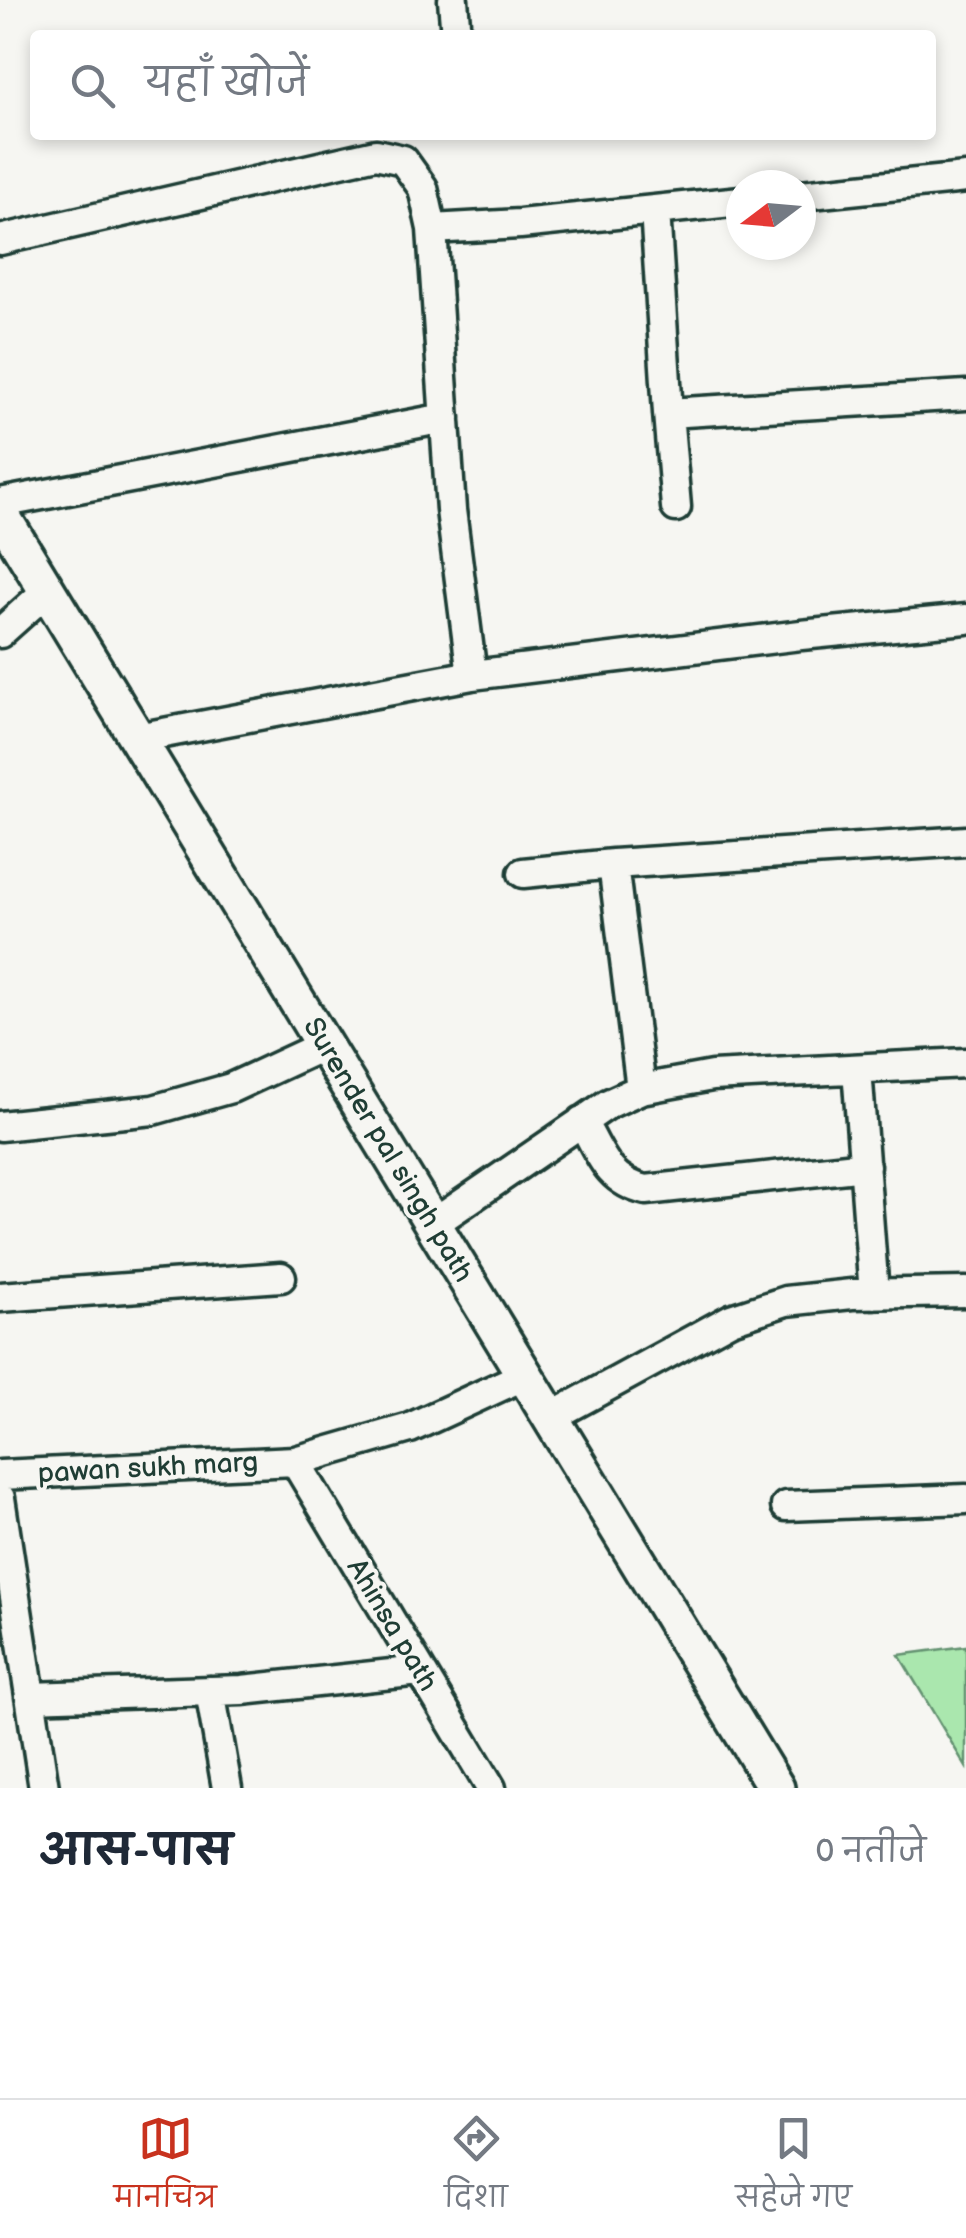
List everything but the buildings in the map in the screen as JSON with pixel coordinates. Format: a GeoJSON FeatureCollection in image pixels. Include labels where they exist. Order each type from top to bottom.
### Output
{"type":"FeatureCollection","features":[{"type":"Feature","properties":{"kind":"street"},"geometry":{"type":"LineString","coordinates":[[454,0],[456,30]]}},
{"type":"Feature","properties":{"kind":"street"},"geometry":{"type":"LineString","coordinates":[[0,240],[376,154],[403,160],[423,188],[432,229],[451,510],[472,675]]}},
{"type":"Feature","properties":{"kind":"street"},"geometry":{"type":"LineString","coordinates":[[816,193],[966,178]]}},
{"type":"Feature","properties":{"kind":"street"},"geometry":{"type":"LineString","coordinates":[[432,229],[726,203]]}},
{"type":"Feature","properties":{"kind":"street"},"geometry":{"type":"LineString","coordinates":[[655,210],[676,507]]}},
{"type":"Feature","properties":{"kind":"street"},"geometry":{"type":"LineString","coordinates":[[668,413],[966,395]]}},
{"type":"Feature","properties":{"kind":"street"},"geometry":{"type":"LineString","coordinates":[[0,503],[445,418]]}},
{"type":"Feature","properties":{"kind":"street","name":"Surender pal singh path"},"geometry":{"type":"LineString","coordinates":[[0,513],[776,1788]]}},
{"type":"Feature","properties":{"kind":"street"},"geometry":{"type":"LineString","coordinates":[[0,634],[48,590]]}},
{"type":"Feature","properties":{"kind":"street"},"geometry":{"type":"LineString","coordinates":[[137,738],[472,675],[966,619]]}},
{"type":"Feature","properties":{"kind":"street"},"geometry":{"type":"LineString","coordinates":[[523,874],[614,864],[966,842]]}},
{"type":"Feature","properties":{"kind":"street"},"geometry":{"type":"LineString","coordinates":[[614,864],[641,1089]]}},
{"type":"Feature","properties":{"kind":"street"},"geometry":{"type":"LineString","coordinates":[[0,1126],[153,1110],[231,1088],[324,1045]]}},
{"type":"Feature","properties":{"kind":"street"},"geometry":{"type":"LineString","coordinates":[[433,1224],[608,1104],[641,1089],[712,1076],[966,1064]]}},
{"type":"Feature","properties":{"kind":"street"},"geometry":{"type":"LineString","coordinates":[[857,1069],[874,1294]]}},
{"type":"Feature","properties":{"kind":"street"},"geometry":{"type":"LineString","coordinates":[[582,1121],[610,1170],[629,1186],[646,1190],[864,1166]]}},
{"type":"Feature","properties":{"kind":"street"},"geometry":{"type":"LineString","coordinates":[[0,1298],[281,1277]]}},
{"type":"Feature","properties":{"kind":"street"},"geometry":{"type":"LineString","coordinates":[[551,1417],[731,1319],[786,1302],[874,1294],[966,1292]]}},
{"type":"Feature","properties":{"kind":"street","name":"pawan sukh marg"},"geometry":{"type":"LineString","coordinates":[[0,1475],[295,1462],[410,1428],[525,1375]]}},
{"type":"Feature","properties":{"kind":"street","name":"Ahinsa path"},"geometry":{"type":"LineString","coordinates":[[295,1462],[491,1788]]}},
{"type":"Feature","properties":{"kind":"street"},"geometry":{"type":"LineString","coordinates":[[0,1498],[44,1788]]}},
{"type":"Feature","properties":{"kind":"street"},"geometry":{"type":"LineString","coordinates":[[786,1506],[966,1499]]}},
{"type":"Feature","properties":{"kind":"street"},"geometry":{"type":"LineString","coordinates":[[30,1696],[242,1690],[420,1670]]}},
{"type":"Feature","properties":{"kind":"street"},"geometry":{"type":"LineString","coordinates":[[210,1691],[227,1788]]}},
{"type":"Feature","properties":{"kind":"green space"},"geometry":{"type":"Polygon","coordinates":[[[966,1646],[966,1767],[899,1655],[966,1646]]]}}]}
